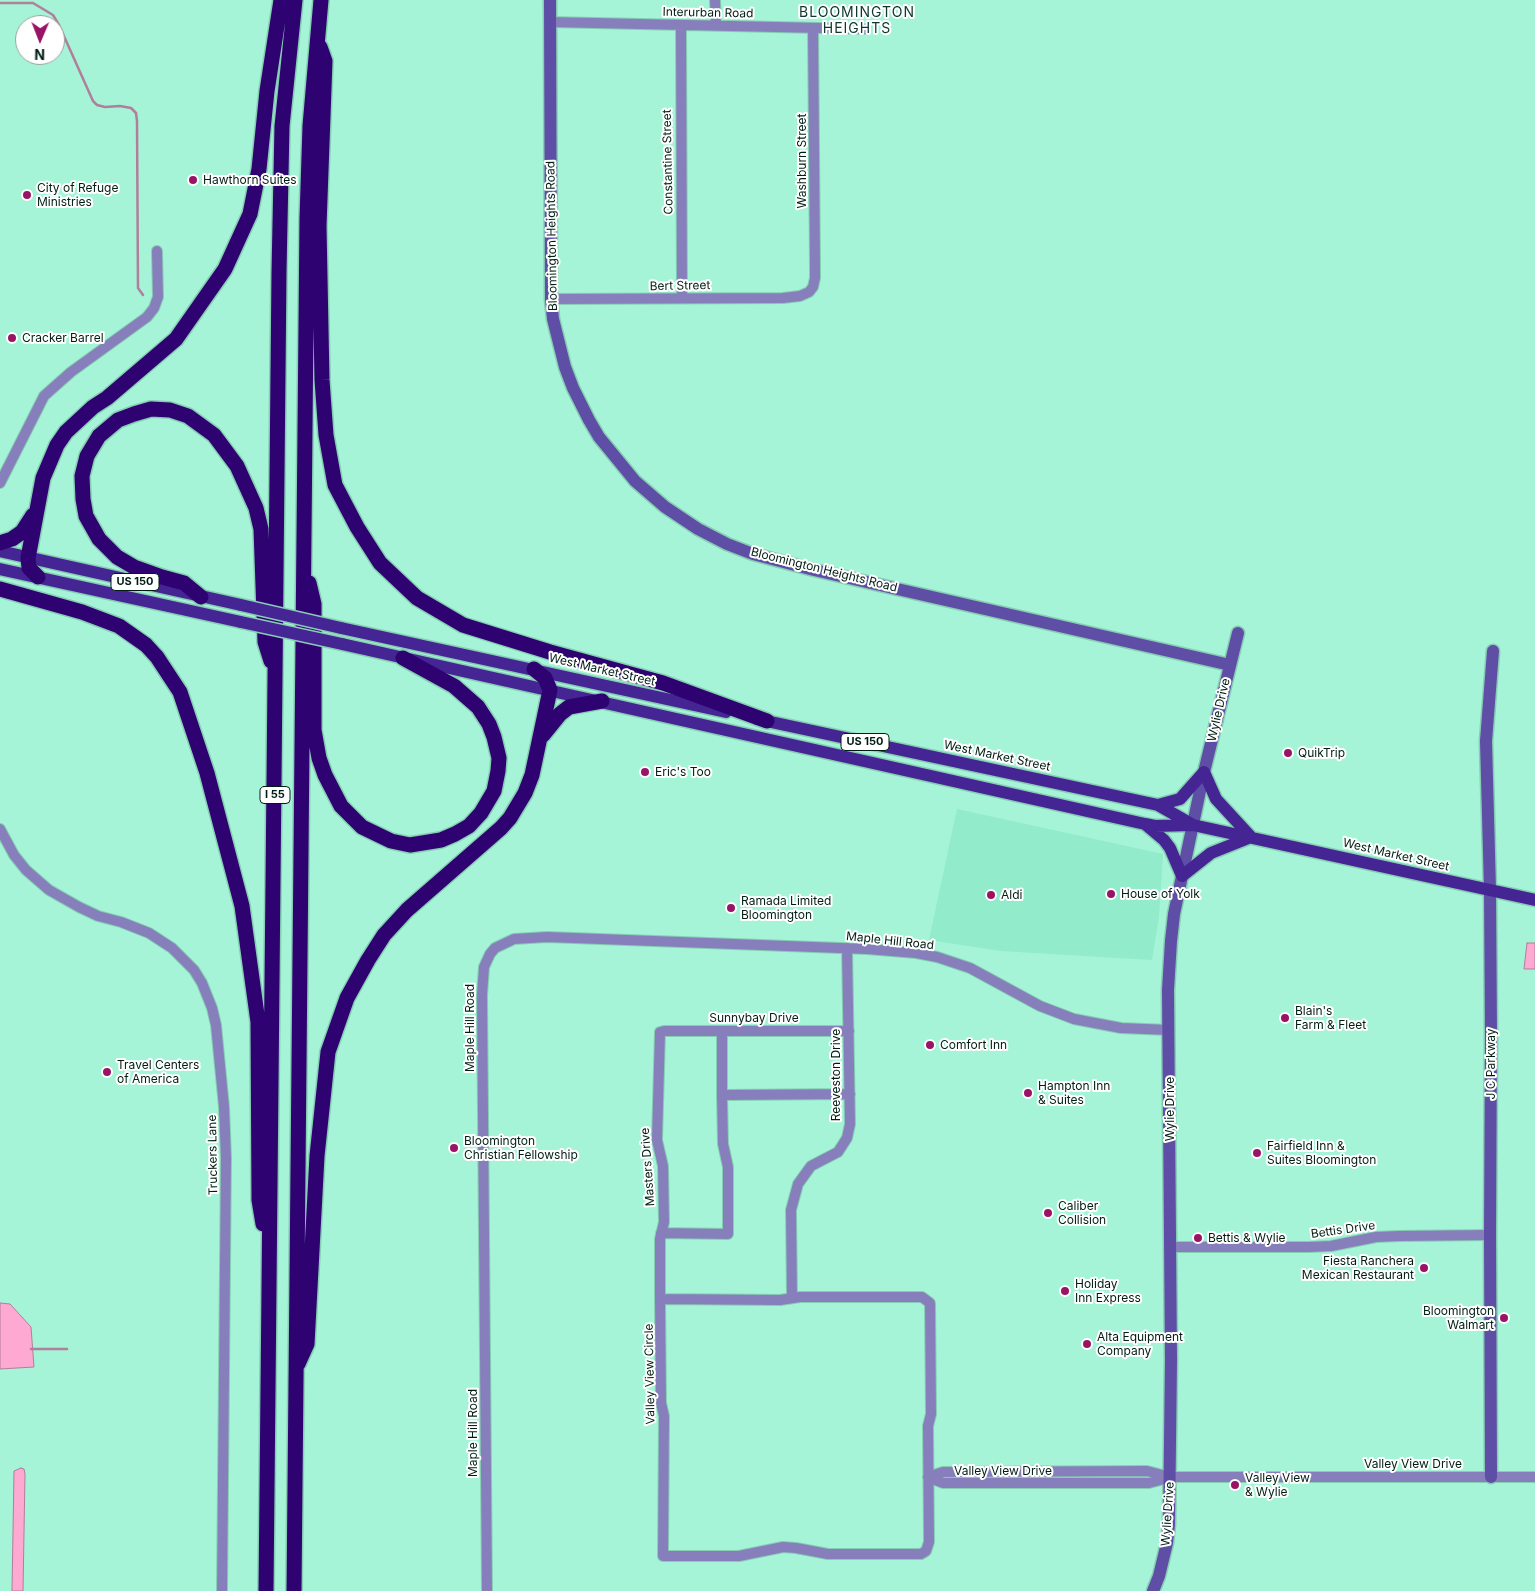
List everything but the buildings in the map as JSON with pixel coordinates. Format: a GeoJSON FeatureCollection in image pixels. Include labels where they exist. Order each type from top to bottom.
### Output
{"type":"FeatureCollection","features":[{"type":"Feature","properties":{"kind":"highway"},"geometry":{"type":"LineString","coordinates":[[38,577],[29,568],[28,558],[36,509],[50,461],[66,432],[93,407],[108,398],[176,339],[226,269],[250,214],[259,169],[270,71],[281,0]]}},
{"type":"Feature","properties":{"kind":"highway","name":"I 55"},"geometry":{"type":"LineString","coordinates":[[266,1591],[282,134],[294,0]]}},
{"type":"Feature","properties":{"kind":"highway","name":"I 55"},"geometry":{"type":"LineString","coordinates":[[294,1591],[306,218],[310,126],[321,0]]}},
{"type":"Feature","properties":{"kind":"highway"},"geometry":{"type":"LineString","coordinates":[[317,35],[325,61],[320,226],[322,380],[326,435],[335,485],[357,527],[380,563],[417,598],[463,625],[550,652],[663,683],[767,721]]}},
{"type":"Feature","properties":{"kind":"highway"},"geometry":{"type":"LineString","coordinates":[[201,596],[184,583],[162,578],[117,557],[99,539],[86,516],[82,476],[87,456],[99,436],[118,420],[152,409],[170,410],[188,416],[214,435],[237,466],[256,508],[261,529],[265,642],[276,673]]}},
{"type":"Feature","properties":{"kind":"highway"},"geometry":{"type":"LineString","coordinates":[[0,543],[12,539],[22,532],[36,509]]}},
{"type":"Feature","properties":{"kind":"highway"},"geometry":{"type":"LineString","coordinates":[[303,556],[314,604],[314,730],[319,758],[325,775],[341,806],[362,827],[381,838],[410,844],[441,840],[469,826],[481,813],[494,791],[499,758],[489,724],[478,708],[454,686],[403,658]]}},
{"type":"Feature","properties":{"kind":"highway"},"geometry":{"type":"LineString","coordinates":[[0,589],[82,612],[119,626],[146,646],[157,657],[180,692],[207,773],[242,906],[258,1022],[259,1200],[270,1269]]}},
{"type":"Feature","properties":{"kind":"highway"},"geometry":{"type":"LineString","coordinates":[[295,1372],[307,1344],[317,1156],[328,1052],[347,998],[384,935],[408,910],[491,839],[510,818],[525,793],[532,775],[550,690],[545,678],[534,669]]}},
{"type":"Feature","properties":{"kind":"highway"},"geometry":{"type":"LineString","coordinates":[[539,740],[560,714],[569,707],[602,702]]}},
{"type":"Feature","properties":{"kind":"main road"},"geometry":{"type":"LineString","coordinates":[[544,0],[550,12],[558,0]]}},
{"type":"Feature","properties":{"kind":"main road","name":"Bloomington Heights Road"},"geometry":{"type":"LineString","coordinates":[[550,12],[551,299],[553,319],[565,366],[573,388],[598,437],[626,472],[665,507],[712,537],[753,554],[814,570],[1230,665]]}},
{"type":"Feature","properties":{"kind":"main road","name":"West Market Street"},"geometry":{"type":"LineString","coordinates":[[0,551],[341,628],[1158,805],[1193,824]]}},
{"type":"Feature","properties":{"kind":"main road","name":"West Market Street"},"geometry":{"type":"LineString","coordinates":[[0,569],[1145,824],[1155,826],[1193,824],[1535,900]]}},
{"type":"Feature","properties":{"kind":"main road","name":"Wylie Drive"},"geometry":{"type":"LineString","coordinates":[[1153,1591],[1159,1576],[1167,1543],[1169,1524],[1170,1247],[1168,990],[1170,941],[1204,772],[1238,633]]}},
{"type":"Feature","properties":{"kind":"main road","name":"J C Parkway"},"geometry":{"type":"LineString","coordinates":[[1491,1477],[1491,1036],[1486,741],[1493,651]]}},
{"type":"Feature","properties":{"kind":"main road"},"geometry":{"type":"LineString","coordinates":[[1145,824],[1164,840],[1170,848],[1182,876],[1211,852],[1251,837],[1216,799],[1204,772],[1180,799],[1158,805]]}},
{"type":"Feature","properties":{"kind":"street"},"geometry":{"type":"LineString","coordinates":[[715,0],[716,25]]}},
{"type":"Feature","properties":{"kind":"street","name":"Interurban Road"},"geometry":{"type":"LineString","coordinates":[[550,12],[681,26],[716,25],[865,29]]}},
{"type":"Feature","properties":{"kind":"street","name":"Constantine Street"},"geometry":{"type":"LineString","coordinates":[[681,26],[682,298]]}},
{"type":"Feature","properties":{"kind":"street","name":"Washburn Street"},"geometry":{"type":"LineString","coordinates":[[808,292],[813,287],[816,267],[813,28]]}},
{"type":"Feature","properties":{"kind":"street"},"geometry":{"type":"LineString","coordinates":[[0,483],[44,396],[71,372],[147,317],[154,308],[158,297],[157,251]]}},
{"type":"Feature","properties":{"kind":"street","name":"Bert Street"},"geometry":{"type":"LineString","coordinates":[[551,299],[783,298],[800,296],[808,292]]}},
{"type":"Feature","properties":{"kind":"street","name":"Truckers Lane"},"geometry":{"type":"LineString","coordinates":[[0,830],[14,855],[26,870],[49,890],[98,916],[150,933],[172,948],[194,970],[202,983],[212,1008],[216,1024],[224,1107],[226,1158],[222,1591]]}},
{"type":"Feature","properties":{"kind":"street","name":"Maple Hill Road"},"geometry":{"type":"LineString","coordinates":[[487,1591],[482,995],[486,961],[495,948],[514,939],[524,938],[847,948],[916,953],[970,968],[1040,1006],[1059,1014],[1112,1027],[1169,1030]]}},
{"type":"Feature","properties":{"kind":"street","name":"Reeveston Drive"},"geometry":{"type":"LineString","coordinates":[[792,1298],[791,1210],[798,1184],[811,1166],[838,1152],[847,1138],[850,1124],[847,948]]}},
{"type":"Feature","properties":{"kind":"street"},"geometry":{"type":"LineString","coordinates":[[661,1233],[728,1234],[728,1167],[723,1144],[722,1031]]}},
{"type":"Feature","properties":{"kind":"street","name":"Sunnybay Drive"},"geometry":{"type":"LineString","coordinates":[[660,1032],[849,1031]]}},
{"type":"Feature","properties":{"kind":"street","name":"Masters Drive"},"geometry":{"type":"LineString","coordinates":[[660,1032],[657,1140],[663,1166],[664,1222],[661,1233],[660,1299]]}},
{"type":"Feature","properties":{"kind":"street"},"geometry":{"type":"LineString","coordinates":[[722,1095],[850,1094]]}},
{"type":"Feature","properties":{"kind":"street","name":"Bettis Drive"},"geometry":{"type":"LineString","coordinates":[[1170,1247],[1314,1247],[1399,1236],[1490,1235]]}},
{"type":"Feature","properties":{"kind":"street","name":"Valley View Circle"},"geometry":{"type":"LineString","coordinates":[[922,1297],[930,1303],[929,1542],[926,1551],[920,1554],[828,1554],[783,1547],[739,1556],[663,1556],[664,1416],[661,1403],[660,1299],[763,1300],[922,1297]]}},
{"type":"Feature","properties":{"kind":"street","name":"Valley View Drive"},"geometry":{"type":"LineString","coordinates":[[928,1477],[943,1472],[1147,1472],[1170,1477],[1535,1477]]}},
{"type":"Feature","properties":{"kind":"shaded area"},"geometry":{"type":"Polygon","coordinates":[[[957,809],[1163,854],[1159,917],[1152,960],[1001,951],[929,940],[957,809]]]}},
{"type":"Feature","properties":{"kind":"shaded area"},"geometry":{"type":"Polygon","coordinates":[[[1527,943],[1535,943],[1535,969],[1524,969],[1527,943]]]}},
{"type":"Feature","properties":{"kind":"shaded area"},"geometry":{"type":"Polygon","coordinates":[[[0,1303],[10,1304],[31,1327],[34,1367],[0,1369],[0,1303]]]}},
{"type":"Feature","properties":{"kind":"shaded area"},"geometry":{"type":"Polygon","coordinates":[[[21,1468],[24,1469],[25,1474],[23,1591],[12,1591],[14,1471],[21,1468]]]}},
{"type":"Feature","properties":{"kind":"waterway"},"geometry":{"type":"LineString","coordinates":[[0,3],[33,3],[53,15],[93,101],[97,105],[105,107],[120,106],[131,108],[136,113],[138,288],[143,295]]}},
{"type":"Feature","properties":{"kind":"waterway"},"geometry":{"type":"LineString","coordinates":[[31,1349],[67,1349]]}},
{"type":"Feature","properties":{"kind":"place","name":"Hawthorn Suites"},"geometry":{"type":"Point","coordinates":[193,180]}},
{"type":"Feature","properties":{"kind":"place","name":"City of Refuge Ministries"},"geometry":{"type":"Point","coordinates":[27,195]}},
{"type":"Feature","properties":{"kind":"place","name":"Cracker Barrel"},"geometry":{"type":"Point","coordinates":[12,338]}},
{"type":"Feature","properties":{"kind":"place","name":"QuikTrip"},"geometry":{"type":"Point","coordinates":[1288,753]}},
{"type":"Feature","properties":{"kind":"place","name":"Eric's Too"},"geometry":{"type":"Point","coordinates":[645,772]}},
{"type":"Feature","properties":{"kind":"place","name":"House of Yolk"},"geometry":{"type":"Point","coordinates":[1111,894]}},
{"type":"Feature","properties":{"kind":"place","name":"Aldi"},"geometry":{"type":"Point","coordinates":[991,895]}},
{"type":"Feature","properties":{"kind":"place","name":"Ramada Limited Bloomington"},"geometry":{"type":"Point","coordinates":[731,908]}},
{"type":"Feature","properties":{"kind":"place","name":"Blain's Farm & Fleet"},"geometry":{"type":"Point","coordinates":[1285,1018]}},
{"type":"Feature","properties":{"kind":"place","name":"Comfort Inn"},"geometry":{"type":"Point","coordinates":[930,1045]}},
{"type":"Feature","properties":{"kind":"place","name":"Travel Centers of America"},"geometry":{"type":"Point","coordinates":[107,1072]}},
{"type":"Feature","properties":{"kind":"place","name":"Hampton Inn & Suites"},"geometry":{"type":"Point","coordinates":[1028,1093]}},
{"type":"Feature","properties":{"kind":"place","name":"Bloomington Christian Fellowship"},"geometry":{"type":"Point","coordinates":[454,1148]}},
{"type":"Feature","properties":{"kind":"place","name":"Fairfield Inn & Suites Bloomington"},"geometry":{"type":"Point","coordinates":[1257,1153]}},
{"type":"Feature","properties":{"kind":"place","name":"Caliber Collision"},"geometry":{"type":"Point","coordinates":[1048,1213]}},
{"type":"Feature","properties":{"kind":"place","name":"Bettis & Wylie"},"geometry":{"type":"Point","coordinates":[1198,1238]}},
{"type":"Feature","properties":{"kind":"place","name":"Fiesta Ranchera Mexican Restaurant"},"geometry":{"type":"Point","coordinates":[1424,1268]}},
{"type":"Feature","properties":{"kind":"place","name":"Holiday Inn Express"},"geometry":{"type":"Point","coordinates":[1065,1291]}},
{"type":"Feature","properties":{"kind":"place","name":"Bloomington Walmart"},"geometry":{"type":"Point","coordinates":[1504,1318]}},
{"type":"Feature","properties":{"kind":"place","name":"Alta Equipment Company"},"geometry":{"type":"Point","coordinates":[1087,1344]}},
{"type":"Feature","properties":{"kind":"place","name":"Valley View & Wylie"},"geometry":{"type":"Point","coordinates":[1235,1485]}},
{"type":"Feature","properties":{"kind":"district","name":"BLOOMINGTON HEIGHTS"},"geometry":{"type":"Point","coordinates":[857,22]}}]}
